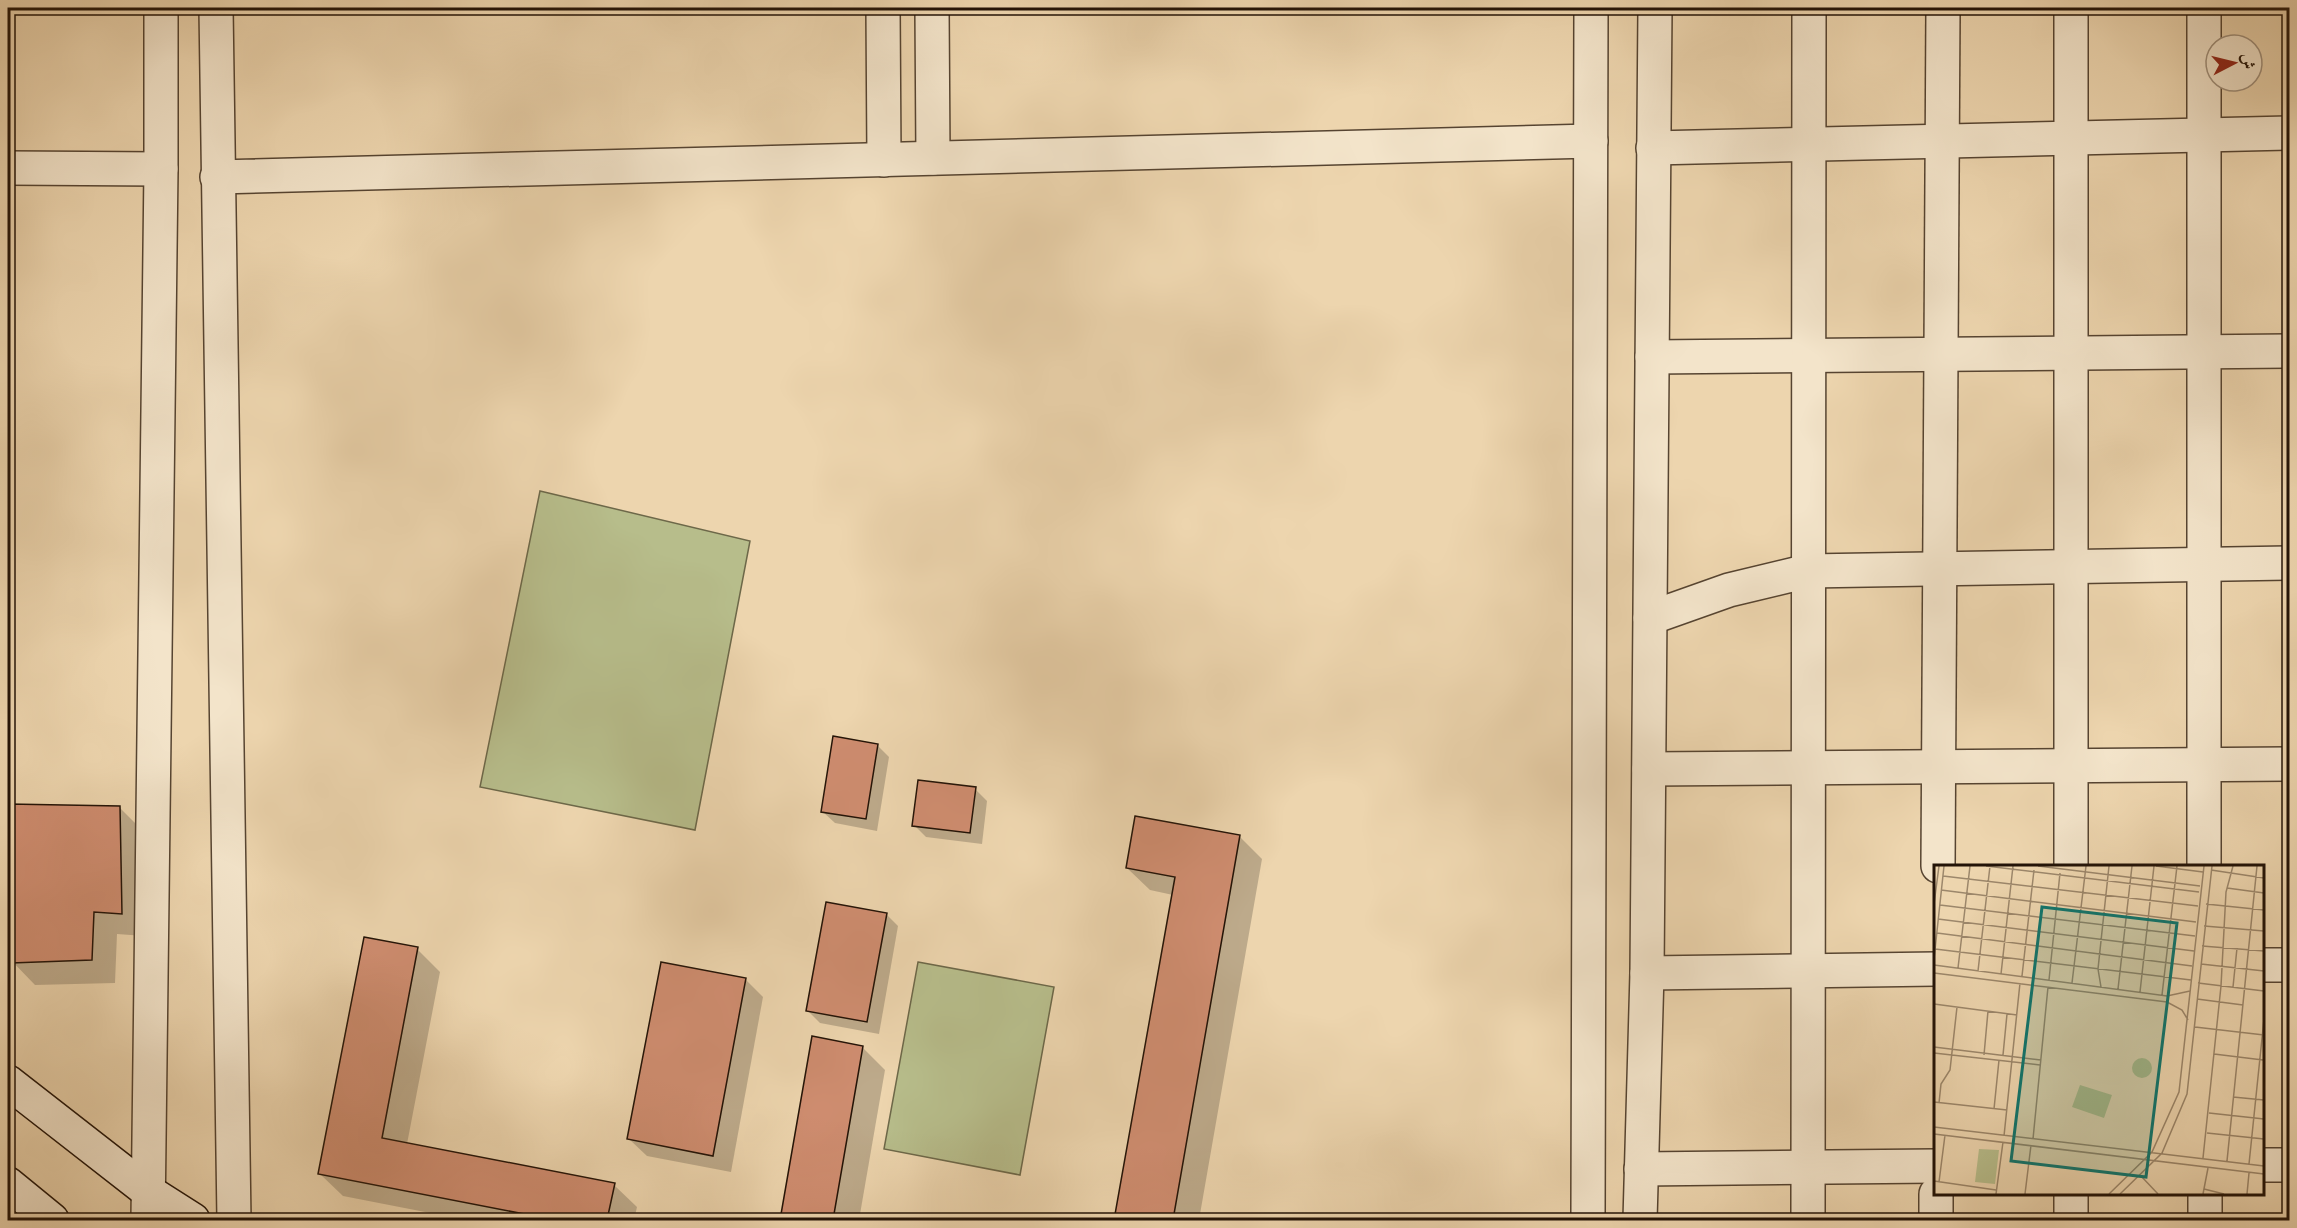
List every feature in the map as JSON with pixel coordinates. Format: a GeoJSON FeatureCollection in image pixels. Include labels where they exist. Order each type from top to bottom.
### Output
{"type":"FeatureCollection","features":[{"type":"Feature","properties":{"kind":"street"},"geometry":{"type":"LineString","coordinates":[[149,1207],[161,170],[160,8]]}},
{"type":"Feature","properties":{"kind":"street"},"geometry":{"type":"LineString","coordinates":[[216,8],[234,1221]]}},
{"type":"Feature","properties":{"kind":"street"},"geometry":{"type":"LineString","coordinates":[[882,8],[885,160]]}},
{"type":"Feature","properties":{"kind":"street"},"geometry":{"type":"LineString","coordinates":[[932,8],[933,158]]}},
{"type":"Feature","properties":{"kind":"street"},"geometry":{"type":"LineString","coordinates":[[1588,1221],[1591,8]]}},
{"type":"Feature","properties":{"kind":"street"},"geometry":{"type":"LineString","coordinates":[[1640,1221],[1647,973],[1654,8]]}},
{"type":"Feature","properties":{"kind":"street"},"geometry":{"type":"LineString","coordinates":[[1808,1221],[1809,8]]}},
{"type":"Feature","properties":{"kind":"street"},"geometry":{"type":"LineString","coordinates":[[1938,865],[1943,8]]}},
{"type":"Feature","properties":{"kind":"street"},"geometry":{"type":"LineString","coordinates":[[2071,8],[2071,865]]}},
{"type":"Feature","properties":{"kind":"street"},"geometry":{"type":"LineString","coordinates":[[2204,8],[2204,865]]}},
{"type":"Feature","properties":{"kind":"street"},"geometry":{"type":"LineString","coordinates":[[1653,148],[2289,133]]}},
{"type":"Feature","properties":{"kind":"street"},"geometry":{"type":"LineString","coordinates":[[217,177],[1591,141]]}},
{"type":"Feature","properties":{"kind":"street"},"geometry":{"type":"LineString","coordinates":[[8,168],[161,170]]}},
{"type":"Feature","properties":{"kind":"street"},"geometry":{"type":"LineString","coordinates":[[1652,357],[2289,351]]}},
{"type":"Feature","properties":{"kind":"street"},"geometry":{"type":"LineString","coordinates":[[1650,618],[1729,590],[1808,571],[2289,563]]}},
{"type":"Feature","properties":{"kind":"street"},"geometry":{"type":"LineString","coordinates":[[1649,769],[2289,764]]}},
{"type":"Feature","properties":{"kind":"street"},"geometry":{"type":"LineString","coordinates":[[2264,965],[2289,965]]}},
{"type":"Feature","properties":{"kind":"street"},"geometry":{"type":"LineString","coordinates":[[1647,973],[1934,969]]}},
{"type":"Feature","properties":{"kind":"street"},"geometry":{"type":"LineString","coordinates":[[8,1082],[149,1207],[193,1221]]}},
{"type":"Feature","properties":{"kind":"street"},"geometry":{"type":"LineString","coordinates":[[2264,1165],[2289,1165]]}},
{"type":"Feature","properties":{"kind":"street"},"geometry":{"type":"LineString","coordinates":[[1641,1169],[1934,1166]]}},
{"type":"Feature","properties":{"kind":"street"},"geometry":{"type":"LineString","coordinates":[[8,1184],[52,1221]]}},
{"type":"Feature","properties":{"kind":"street"},"geometry":{"type":"LineString","coordinates":[[1936,1195],[1936,1221]]}},
{"type":"Feature","properties":{"kind":"street"},"geometry":{"type":"LineString","coordinates":[[2071,1195],[2071,1221]]}},
{"type":"Feature","properties":{"kind":"street"},"geometry":{"type":"LineString","coordinates":[[2205,1195],[2205,1221]]}},
{"type":"Feature","properties":{"kind":"green space"},"geometry":{"type":"Polygon","coordinates":[[[540,491],[750,541],[695,830],[480,787],[540,491]]]}},
{"type":"Feature","properties":{"kind":"green space"},"geometry":{"type":"Polygon","coordinates":[[[918,962],[1054,987],[1020,1175],[884,1149],[918,962]]]}},
{"type":"Feature","properties":{"kind":"building"},"geometry":{"type":"Polygon","coordinates":[[[833,736],[878,744],[866,819],[821,812],[833,736]]]}},
{"type":"Feature","properties":{"kind":"building"},"geometry":{"type":"Polygon","coordinates":[[[918,780],[976,787],[970,833],[912,826],[918,780]]]}},
{"type":"Feature","properties":{"kind":"building"},"geometry":{"type":"Polygon","coordinates":[[[8,804],[120,806],[122,914],[94,912],[92,960],[11,963],[8,959],[8,804]]]}},
{"type":"Feature","properties":{"kind":"building"},"geometry":{"type":"Polygon","coordinates":[[[1135,816],[1240,835],[1173,1220],[1114,1220],[1175,877],[1126,868],[1135,816]]]}},
{"type":"Feature","properties":{"kind":"building"},"geometry":{"type":"Polygon","coordinates":[[[826,902],[887,913],[867,1022],[806,1011],[826,902]]]}},
{"type":"Feature","properties":{"kind":"building"},"geometry":{"type":"Polygon","coordinates":[[[364,937],[418,947],[382,1138],[615,1183],[607,1220],[555,1220],[318,1174],[364,937]]]}},
{"type":"Feature","properties":{"kind":"building"},"geometry":{"type":"Polygon","coordinates":[[[661,962],[746,978],[713,1156],[627,1139],[661,962]]]}},
{"type":"Feature","properties":{"kind":"building"},"geometry":{"type":"Polygon","coordinates":[[[812,1036],[863,1046],[833,1220],[780,1220],[812,1036]]]}}]}
